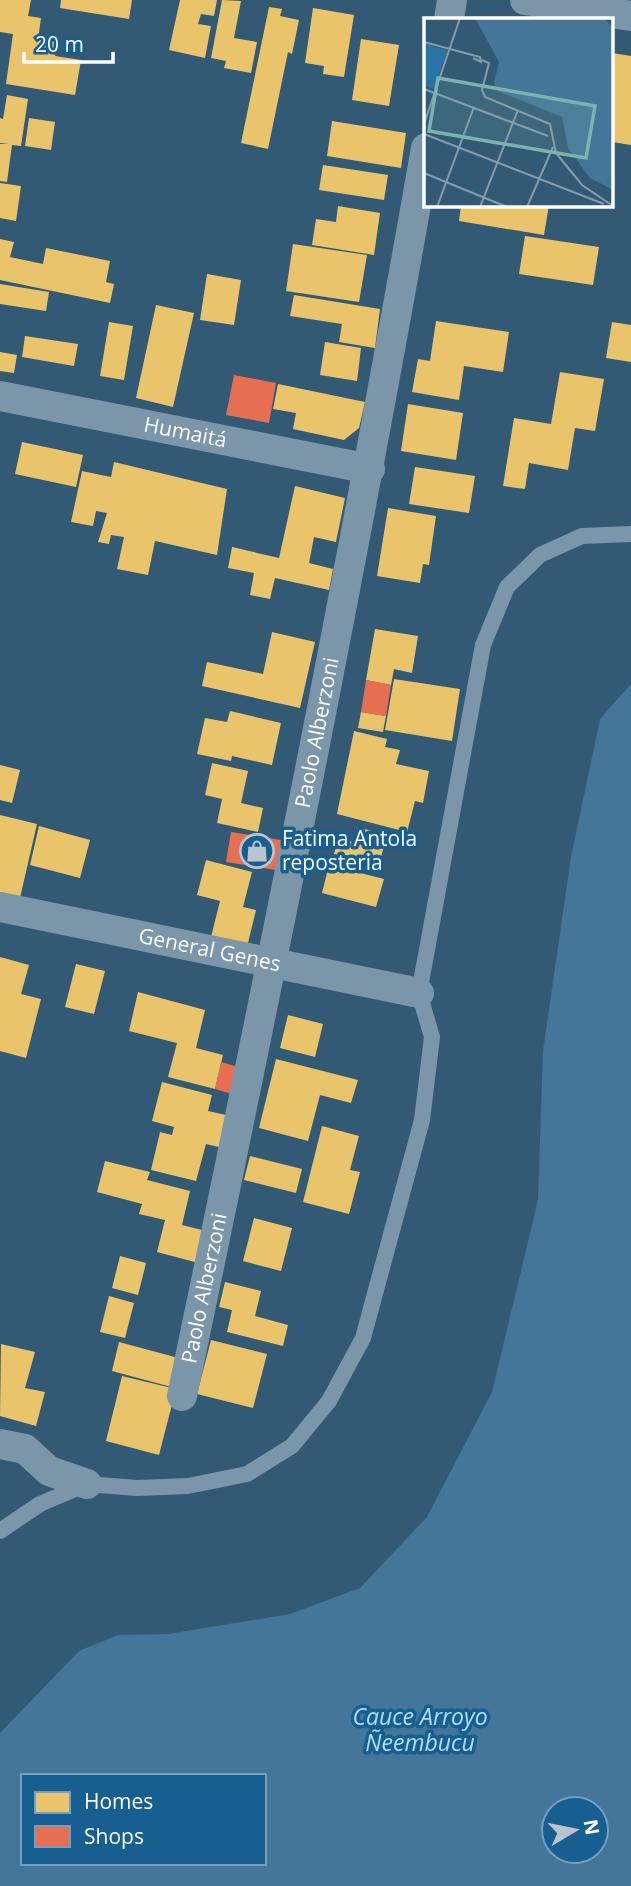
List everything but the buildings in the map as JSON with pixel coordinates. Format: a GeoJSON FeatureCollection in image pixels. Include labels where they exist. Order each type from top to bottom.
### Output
{"type":"FeatureCollection","features":[{"type":"Feature","properties":{"kind":"street"},"geometry":{"type":"LineString","coordinates":[[449,18],[452,0]]}},
{"type":"Feature","properties":{"kind":"street"},"geometry":{"type":"LineString","coordinates":[[525,0],[631,16]]}},
{"type":"Feature","properties":{"kind":"street","name":"Paolo Alberzoni"},"geometry":{"type":"LineString","coordinates":[[181,1396],[273,962],[370,469],[424,159]]}},
{"type":"Feature","properties":{"kind":"street","name":"Humaitá"},"geometry":{"type":"LineString","coordinates":[[0,396],[370,469]]}},
{"type":"Feature","properties":{"kind":"street","name":"General Genes"},"geometry":{"type":"LineString","coordinates":[[0,907],[419,993]]}},
{"type":"Feature","properties":{"kind":"street"},"geometry":{"type":"LineString","coordinates":[[0,1444],[25,1449],[49,1471],[87,1484]]}},
{"type":"Feature","properties":{"kind":"lane"},"geometry":{"type":"LineString","coordinates":[[0,1531],[40,1504],[87,1484],[137,1488],[188,1486],[247,1474],[292,1446],[330,1401],[363,1338],[422,1120],[432,1037],[419,993],[483,645],[507,587],[540,555],[582,536],[631,534]]}},
{"type":"Feature","properties":{"kind":"water","name":"Cauce Arroyo Ñeembucu"},"geometry":{"type":"Polygon","coordinates":[[[631,684],[631,1886],[0,1886],[0,1733],[79,1651],[118,1635],[168,1634],[290,1614],[360,1588],[427,1517],[492,1392],[538,1200],[543,1051],[571,857],[600,719],[631,684]]]}},
{"type":"Feature","properties":{"kind":"place","name":"Fatima Antola reposteria"},"geometry":{"type":"Point","coordinates":[257,851]}}]}
